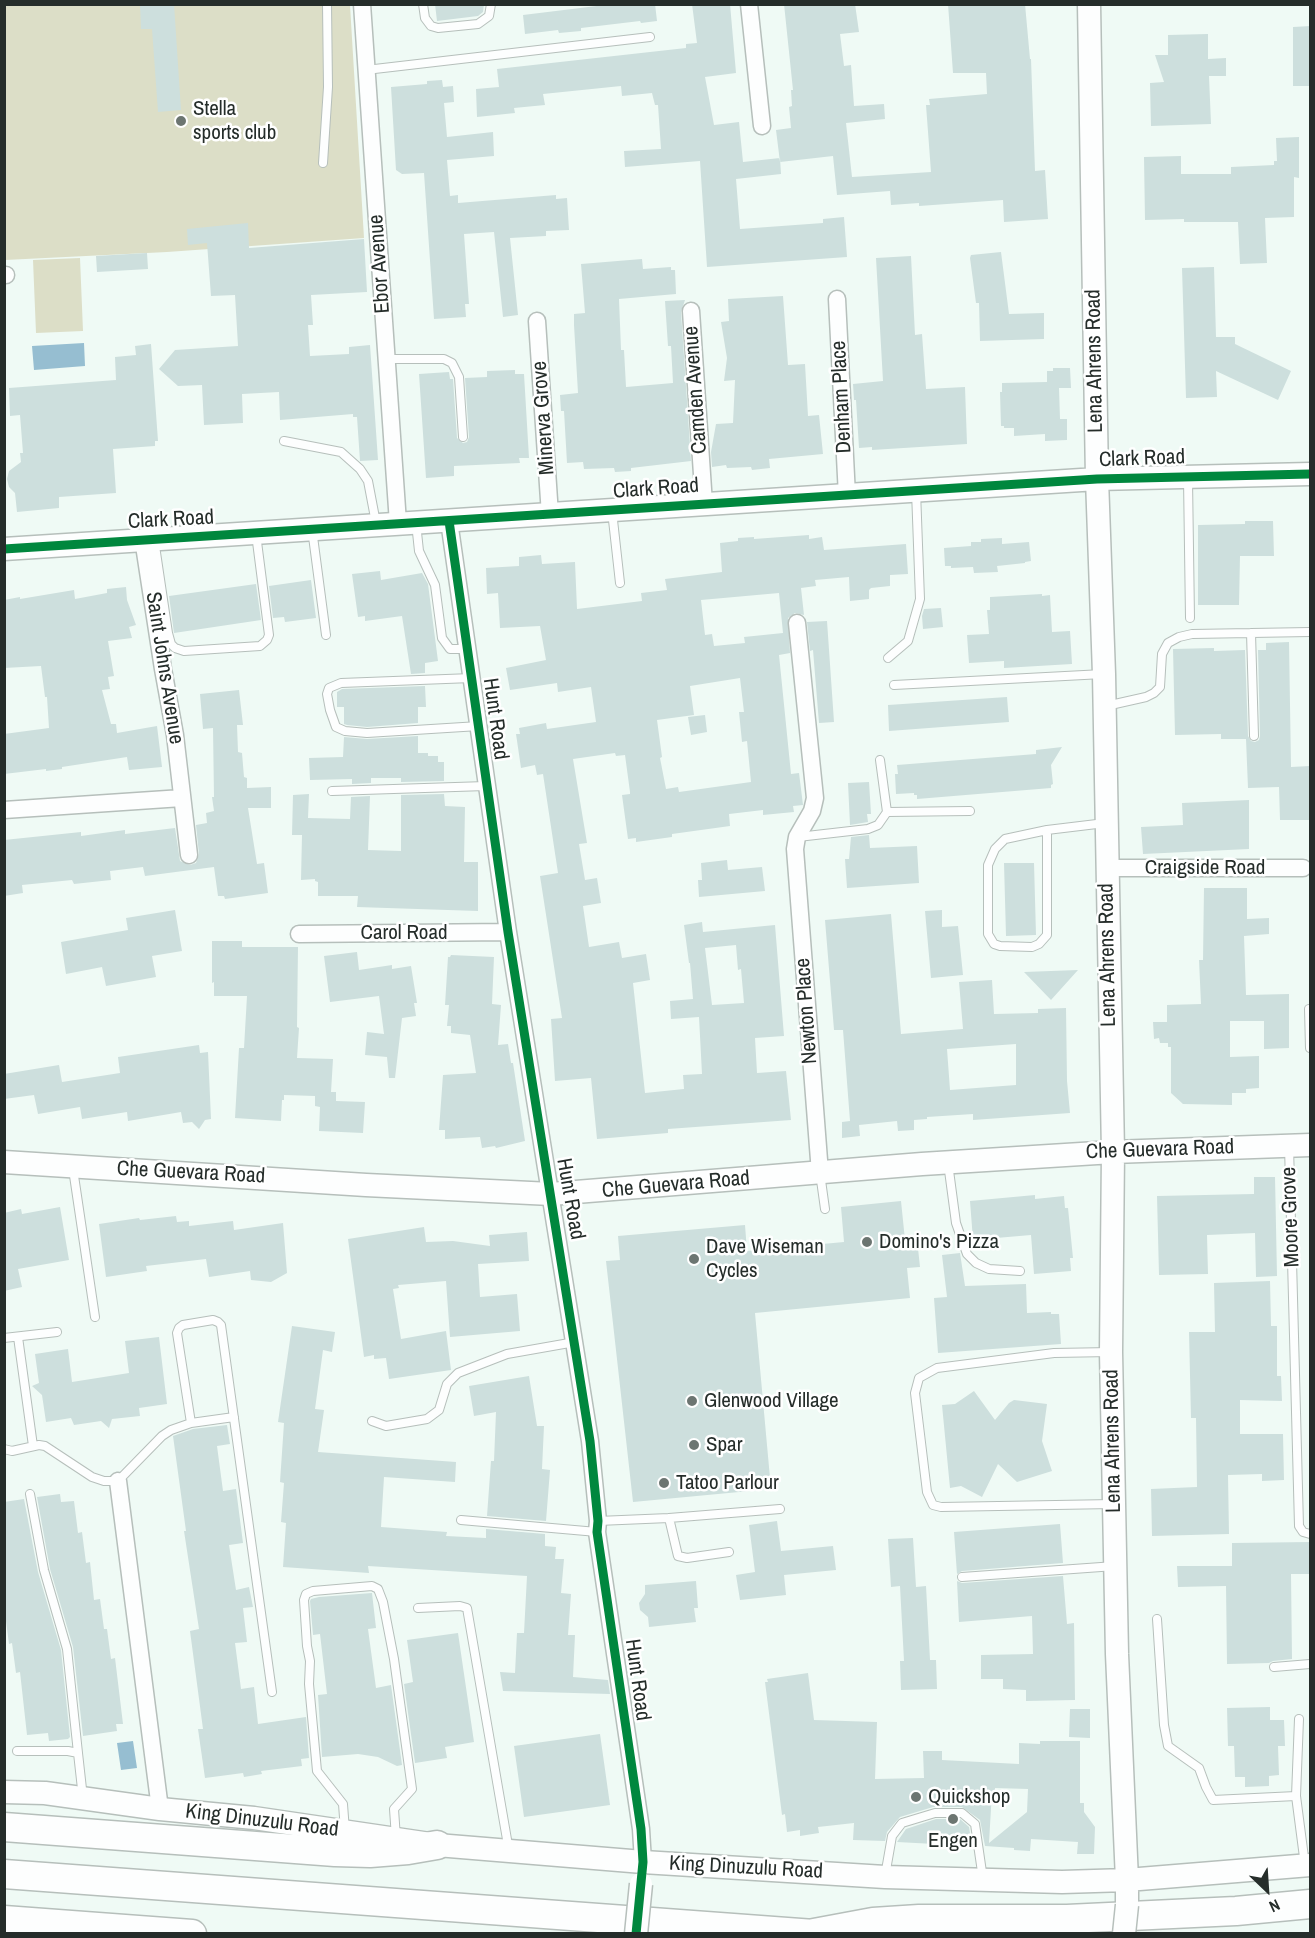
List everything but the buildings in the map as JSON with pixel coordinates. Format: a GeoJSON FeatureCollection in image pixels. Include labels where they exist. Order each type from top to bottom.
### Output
{"type":"FeatureCollection","features":[{"type":"Feature","properties":{"kind":"highway"},"geometry":{"type":"LineString","coordinates":[[4,1827],[335,1852],[370,1853],[437,1845]]}},
{"type":"Feature","properties":{"kind":"highway"},"geometry":{"type":"LineString","coordinates":[[4,1874],[814,1934],[873,1922],[919,1919],[1067,1919],[1236,1911],[1311,1904]]}},
{"type":"Feature","properties":{"kind":"highway"},"geometry":{"type":"LineString","coordinates":[[4,1920],[192,1934]]}},
{"type":"Feature","properties":{"kind":"main road","name":"Lena Ahrens Road"},"geometry":{"type":"LineString","coordinates":[[1089,4],[1097,479],[1104,674],[1105,823],[1113,1152],[1111,1352],[1119,1733],[1127,1880],[1124,1934]]}},
{"type":"Feature","properties":{"kind":"main road","name":"Clark Road"},"geometry":{"type":"LineString","coordinates":[[4,549],[1097,479],[1311,474]]}},
{"type":"Feature","properties":{"kind":"main road","name":"Che Guevara Road"},"geometry":{"type":"LineString","coordinates":[[4,1162],[366,1185],[551,1194],[948,1162],[1113,1152],[1300,1145]]}},
{"type":"Feature","properties":{"kind":"main road","name":"King Dinuzulu Road"},"geometry":{"type":"LineString","coordinates":[[4,1792],[45,1793],[160,1809],[254,1818],[437,1845],[509,1851],[642,1873],[1062,1882],[1127,1880],[1308,1866]]}},
{"type":"Feature","properties":{"kind":"main road"},"geometry":{"type":"LineString","coordinates":[[636,1934],[642,1873]]}},
{"type":"Feature","properties":{"kind":"street","name":"Ebor Avenue"},"geometry":{"type":"LineString","coordinates":[[362,4],[396,523]]}},
{"type":"Feature","properties":{"kind":"street"},"geometry":{"type":"LineString","coordinates":[[749,4],[762,126]]}},
{"type":"Feature","properties":{"kind":"street","name":"Denham Place"},"geometry":{"type":"LineString","coordinates":[[837,299],[847,496]]}},
{"type":"Feature","properties":{"kind":"street","name":"Camden Avenue"},"geometry":{"type":"LineString","coordinates":[[691,311],[704,504]]}},
{"type":"Feature","properties":{"kind":"street","name":"Minerva Grove"},"geometry":{"type":"LineString","coordinates":[[537,321],[550,515]]}},
{"type":"Feature","properties":{"kind":"street","name":"Hunt Road"},"geometry":{"type":"LineString","coordinates":[[449,521],[508,932],[590,1441],[598,1527],[641,1829],[642,1873]]}},
{"type":"Feature","properties":{"kind":"street","name":"Saint Johns Avenue"},"geometry":{"type":"LineString","coordinates":[[148,539],[163,669],[175,735],[189,855]]}},
{"type":"Feature","properties":{"kind":"street"},"geometry":{"type":"LineString","coordinates":[[796,843],[813,811],[815,798],[797,622]]}},
{"type":"Feature","properties":{"kind":"street"},"geometry":{"type":"LineString","coordinates":[[4,810],[182,798]]}},
{"type":"Feature","properties":{"kind":"street","name":"Newton Place"},"geometry":{"type":"LineString","coordinates":[[796,843],[820,1173]]}},
{"type":"Feature","properties":{"kind":"street","name":"Craigside Road"},"geometry":{"type":"LineString","coordinates":[[1106,868],[1303,868]]}},
{"type":"Feature","properties":{"kind":"street","name":"Carol Road"},"geometry":{"type":"LineString","coordinates":[[299,934],[508,932]]}},
{"type":"Feature","properties":{"kind":"street"},"geometry":{"type":"LineString","coordinates":[[118,1481],[160,1809]]}},
{"type":"Feature","properties":{"kind":"lane"},"geometry":{"type":"LineString","coordinates":[[323,163],[328,87],[327,4]]}},
{"type":"Feature","properties":{"kind":"lane"},"geometry":{"type":"LineString","coordinates":[[423,4],[425,18],[431,26],[438,28],[478,24],[489,16],[490,4]]}},
{"type":"Feature","properties":{"kind":"lane"},"geometry":{"type":"LineString","coordinates":[[366,70],[650,37]]}},
{"type":"Feature","properties":{"kind":"lane"},"geometry":{"type":"LineString","coordinates":[[386,359],[444,359],[452,363],[459,376],[463,436]]}},
{"type":"Feature","properties":{"kind":"lane"},"geometry":{"type":"LineString","coordinates":[[284,441],[341,452],[360,468],[396,523],[419,551],[435,585],[442,638],[445,644],[450,649],[468,649]]}},
{"type":"Feature","properties":{"kind":"lane"},"geometry":{"type":"LineString","coordinates":[[1188,476],[1190,618]]}},
{"type":"Feature","properties":{"kind":"lane"},"geometry":{"type":"LineString","coordinates":[[888,658],[908,641],[920,599],[916,491]]}},
{"type":"Feature","properties":{"kind":"lane"},"geometry":{"type":"LineString","coordinates":[[612,510],[620,583]]}},
{"type":"Feature","properties":{"kind":"lane"},"geometry":{"type":"LineString","coordinates":[[312,529],[326,635]]}},
{"type":"Feature","properties":{"kind":"lane"},"geometry":{"type":"LineString","coordinates":[[148,539],[168,633],[175,648],[184,651],[260,645],[267,640],[269,635],[256,533]]}},
{"type":"Feature","properties":{"kind":"lane"},"geometry":{"type":"LineString","coordinates":[[1104,706],[1146,697],[1154,693],[1160,687],[1162,654],[1168,643],[1179,637],[1192,634],[1311,632]]}},
{"type":"Feature","properties":{"kind":"lane"},"geometry":{"type":"LineString","coordinates":[[1251,633],[1254,736]]}},
{"type":"Feature","properties":{"kind":"lane"},"geometry":{"type":"LineString","coordinates":[[894,685],[1104,674]]}},
{"type":"Feature","properties":{"kind":"lane"},"geometry":{"type":"LineString","coordinates":[[472,678],[341,683],[329,688],[327,694],[336,727],[345,731],[367,733],[479,726]]}},
{"type":"Feature","properties":{"kind":"lane"},"geometry":{"type":"LineString","coordinates":[[796,843],[868,830],[878,825],[887,812],[880,760]]}},
{"type":"Feature","properties":{"kind":"lane"},"geometry":{"type":"LineString","coordinates":[[332,791],[486,786]]}},
{"type":"Feature","properties":{"kind":"lane"},"geometry":{"type":"LineString","coordinates":[[887,812],[970,811]]}},
{"type":"Feature","properties":{"kind":"lane"},"geometry":{"type":"LineString","coordinates":[[1047,830],[1047,935],[1039,944],[1032,946],[993,944],[988,934],[987,865],[995,849],[1005,839],[1047,830],[1105,823]]}},
{"type":"Feature","properties":{"kind":"lane"},"geometry":{"type":"LineString","coordinates":[[1309,1009],[1311,1048]]}},
{"type":"Feature","properties":{"kind":"lane","name":"Moore Grove"},"geometry":{"type":"LineString","coordinates":[[1300,1145],[1299,1526],[1303,1532],[1311,1534]]}},
{"type":"Feature","properties":{"kind":"lane"},"geometry":{"type":"LineString","coordinates":[[948,1162],[956,1223],[967,1254],[976,1263],[989,1269],[1020,1271]]}},
{"type":"Feature","properties":{"kind":"lane"},"geometry":{"type":"LineString","coordinates":[[73,1166],[95,1317]]}},
{"type":"Feature","properties":{"kind":"lane"},"geometry":{"type":"LineString","coordinates":[[820,1173],[825,1209]]}},
{"type":"Feature","properties":{"kind":"lane"},"geometry":{"type":"LineString","coordinates":[[191,1423],[178,1328],[183,1325],[213,1320],[221,1325],[272,1692]]}},
{"type":"Feature","properties":{"kind":"lane"},"geometry":{"type":"LineString","coordinates":[[4,1338],[57,1332]]}},
{"type":"Feature","properties":{"kind":"lane"},"geometry":{"type":"LineString","coordinates":[[18,1337],[33,1446]]}},
{"type":"Feature","properties":{"kind":"lane"},"geometry":{"type":"LineString","coordinates":[[372,1421],[386,1426],[427,1419],[439,1410],[447,1384],[458,1373],[507,1354],[575,1342]]}},
{"type":"Feature","properties":{"kind":"lane"},"geometry":{"type":"LineString","coordinates":[[1111,1352],[1054,1353],[937,1368],[919,1378],[915,1393],[927,1492],[933,1505],[940,1507],[1115,1504]]}},
{"type":"Feature","properties":{"kind":"lane"},"geometry":{"type":"LineString","coordinates":[[4,1449],[12,1451],[39,1445],[51,1449],[99,1479],[118,1481],[162,1436],[180,1425],[234,1417]]}},
{"type":"Feature","properties":{"kind":"lane"},"geometry":{"type":"LineString","coordinates":[[30,1494],[44,1570],[67,1649],[83,1798]]}},
{"type":"Feature","properties":{"kind":"lane"},"geometry":{"type":"LineString","coordinates":[[461,1520],[598,1527],[669,1518],[780,1509]]}},
{"type":"Feature","properties":{"kind":"lane"},"geometry":{"type":"LineString","coordinates":[[669,1518],[678,1556],[687,1558],[729,1552]]}},
{"type":"Feature","properties":{"kind":"lane"},"geometry":{"type":"LineString","coordinates":[[962,1577],[1116,1566]]}},
{"type":"Feature","properties":{"kind":"lane"},"geometry":{"type":"LineString","coordinates":[[345,1832],[343,1804],[317,1771],[304,1600],[306,1594],[313,1591],[372,1586],[378,1589],[383,1602],[394,1659],[412,1789],[394,1809],[396,1839]]}},
{"type":"Feature","properties":{"kind":"lane"},"geometry":{"type":"LineString","coordinates":[[418,1608],[460,1606],[467,1608],[509,1851]]}},
{"type":"Feature","properties":{"kind":"lane"},"geometry":{"type":"LineString","coordinates":[[1157,1619],[1164,1725],[1168,1746],[1199,1768],[1213,1800],[1296,1796]]}},
{"type":"Feature","properties":{"kind":"lane"},"geometry":{"type":"LineString","coordinates":[[1274,1666],[1311,1664]]}},
{"type":"Feature","properties":{"kind":"lane"},"geometry":{"type":"LineString","coordinates":[[1299,1719],[1296,1796],[1308,1866]]}},
{"type":"Feature","properties":{"kind":"lane"},"geometry":{"type":"LineString","coordinates":[[17,1751],[78,1753]]}},
{"type":"Feature","properties":{"kind":"lane"},"geometry":{"type":"LineString","coordinates":[[885,1877],[892,1836],[902,1824],[935,1814],[962,1813],[975,1824],[983,1880]]}},
{"type":"Feature","properties":{"kind":"green space","name":"Stella sports club"},"geometry":{"type":"Polygon","coordinates":[[[4,5],[350,5],[364,238],[167,252],[5,260],[4,5]]]}},
{"type":"Feature","properties":{"kind":"green space"},"geometry":{"type":"Polygon","coordinates":[[[80,258],[83,331],[36,333],[33,260],[80,258]]]}},
{"type":"Feature","properties":{"kind":"water"},"geometry":{"type":"Polygon","coordinates":[[[84,343],[85,366],[34,370],[32,346],[84,343]]]}},
{"type":"Feature","properties":{"kind":"water"},"geometry":{"type":"Polygon","coordinates":[[[133,1741],[137,1768],[121,1770],[117,1743],[133,1741]]]}},
{"type":"Feature","properties":{"kind":"cycle path"},"geometry":{"type":"LineString","coordinates":[[4,549],[1097,479],[1310,474]]}},
{"type":"Feature","properties":{"kind":"cycle path"},"geometry":{"type":"LineString","coordinates":[[449,521],[508,932],[590,1441],[598,1521],[597,1532],[641,1829],[643,1862],[636,1934]]}},
{"type":"Feature","properties":{"kind":"place","name":"Stella sports club"},"geometry":{"type":"Point","coordinates":[181,121]}},
{"type":"Feature","properties":{"kind":"place","name":"Domino's Pizza"},"geometry":{"type":"Point","coordinates":[867,1242]}},
{"type":"Feature","properties":{"kind":"place","name":"Dave Wiseman Cycles"},"geometry":{"type":"Point","coordinates":[694,1259]}},
{"type":"Feature","properties":{"kind":"place","name":"Glenwood Village"},"geometry":{"type":"Point","coordinates":[692,1401]}},
{"type":"Feature","properties":{"kind":"place","name":"Spar"},"geometry":{"type":"Point","coordinates":[694,1445]}},
{"type":"Feature","properties":{"kind":"place","name":"Tatoo Parlour"},"geometry":{"type":"Point","coordinates":[664,1483]}},
{"type":"Feature","properties":{"kind":"place","name":"Quickshop"},"geometry":{"type":"Point","coordinates":[916,1797]}},
{"type":"Feature","properties":{"kind":"place","name":"Engen"},"geometry":{"type":"Point","coordinates":[953,1819]}}]}
